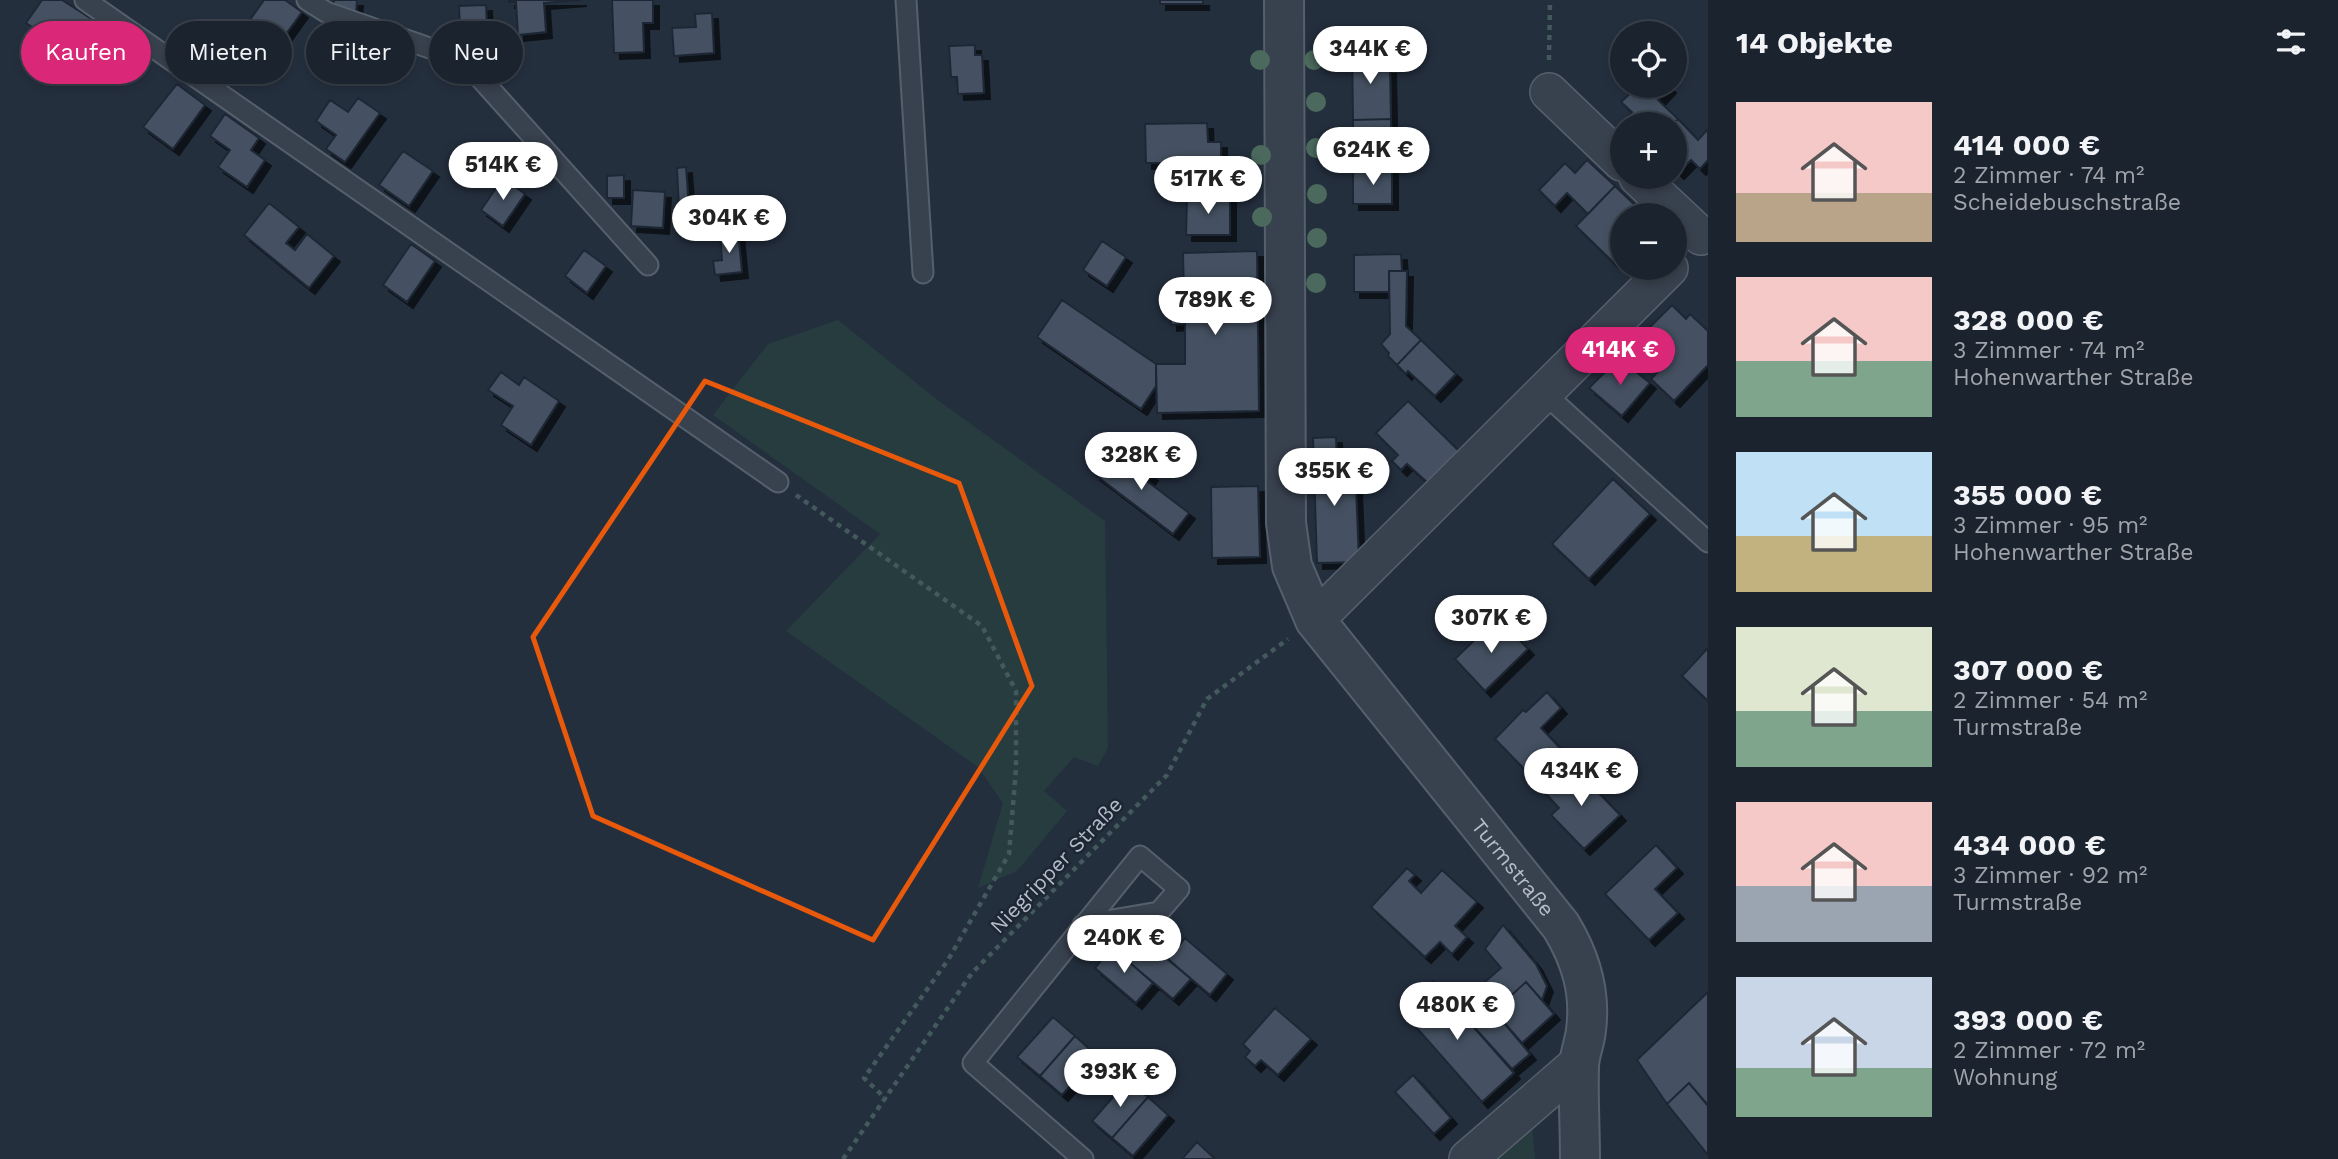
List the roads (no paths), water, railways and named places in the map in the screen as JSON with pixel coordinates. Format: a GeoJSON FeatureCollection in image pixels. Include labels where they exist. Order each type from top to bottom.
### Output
{"type":"FeatureCollection","features":[{"type":"Feature","properties":{"kind":"street","name":"Turmstraße"},"geometry":{"type":"LineString","coordinates":[[1284,0],[1286,523],[1292,566],[1315,620],[1568,938],[1580,963],[1587,995],[1587,1029],[1579,1063],[1580,1159]]}},
{"type":"Feature","properties":{"kind":"street"},"geometry":{"type":"LineString","coordinates":[[1549,92],[1610,150]]}},
{"type":"Feature","properties":{"kind":"street"},"geometry":{"type":"LineString","coordinates":[[1652,189],[1704,232],[1687,250]]}},
{"type":"Feature","properties":{"kind":"street"},"geometry":{"type":"LineString","coordinates":[[1315,620],[1657,280]]}},
{"type":"Feature","properties":{"kind":"street"},"geometry":{"type":"LineString","coordinates":[[1468,1159],[1579,1063]]}},
{"type":"Feature","properties":{"kind":"lane"},"geometry":{"type":"LineString","coordinates":[[85,0],[778,482]]}},
{"type":"Feature","properties":{"kind":"lane"},"geometry":{"type":"LineString","coordinates":[[307,0],[326,12],[464,60],[648,265]]}},
{"type":"Feature","properties":{"kind":"lane"},"geometry":{"type":"LineString","coordinates":[[906,0],[923,273]]}},
{"type":"Feature","properties":{"kind":"lane"},"geometry":{"type":"LineString","coordinates":[[1544,393],[1708,542]]}},
{"type":"Feature","properties":{"kind":"lane"},"geometry":{"type":"LineString","coordinates":[[1083,925],[1159,912],[1179,889],[1140,856],[1083,925],[973,1063],[1083,1159]]}}]}
